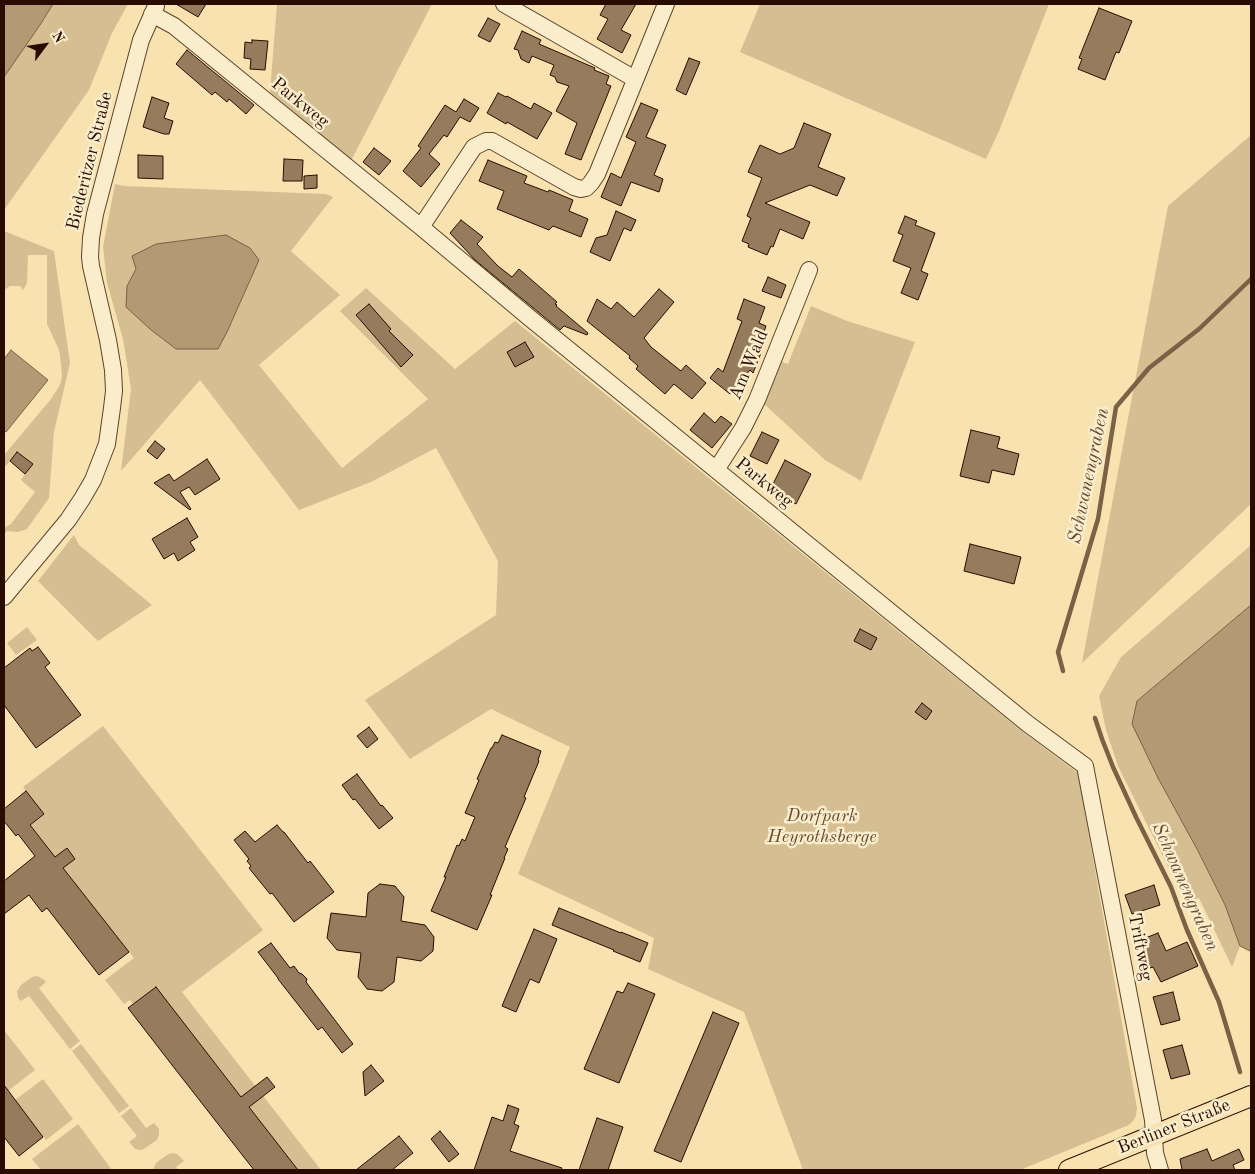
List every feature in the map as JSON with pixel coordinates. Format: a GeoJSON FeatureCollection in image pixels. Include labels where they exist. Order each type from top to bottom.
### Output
{"type":"FeatureCollection","features":[{"type":"Feature","properties":{"kind":"main road","name":"Berliner Straße"},"geometry":{"type":"LineString","coordinates":[[1069,1170],[1251,1096]]}},
{"type":"Feature","properties":{"kind":"street"},"geometry":{"type":"LineString","coordinates":[[504,4],[635,79]]}},
{"type":"Feature","properties":{"kind":"street"},"geometry":{"type":"LineString","coordinates":[[421,227],[474,147],[486,141],[492,141],[574,187],[586,188],[597,174],[666,4]]}},
{"type":"Feature","properties":{"kind":"street","name":"Parkweg"},"geometry":{"type":"LineString","coordinates":[[155,9],[531,319],[1028,724],[1085,766]]}},
{"type":"Feature","properties":{"kind":"street","name":"Biederitzer Straße"},"geometry":{"type":"LineString","coordinates":[[4,597],[68,520],[93,480],[107,444],[113,400],[113,370],[107,333],[92,275],[90,246],[95,214],[136,58],[141,40],[155,9]]}},
{"type":"Feature","properties":{"kind":"street","name":"Am Wald"},"geometry":{"type":"LineString","coordinates":[[716,470],[743,428],[757,400],[809,270]]}},
{"type":"Feature","properties":{"kind":"street","name":"Triftweg"},"geometry":{"type":"LineString","coordinates":[[1085,766],[1151,1113],[1155,1153],[1160,1170]]}},
{"type":"Feature","properties":{"kind":"green space"},"geometry":{"type":"Polygon","coordinates":[[[53,4],[128,4],[112,33],[89,90],[4,210],[4,77],[53,4]]]}},
{"type":"Feature","properties":{"kind":"green space"},"geometry":{"type":"Polygon","coordinates":[[[277,4],[432,4],[351,161],[270,92],[277,4]]]}},
{"type":"Feature","properties":{"kind":"green space"},"geometry":{"type":"Polygon","coordinates":[[[760,4],[1049,4],[999,131],[986,159],[740,52],[760,4]]]}},
{"type":"Feature","properties":{"kind":"green space"},"geometry":{"type":"Polygon","coordinates":[[[1251,135],[1251,504],[1082,663],[1168,206],[1251,135]]]}},
{"type":"Feature","properties":{"kind":"green space","name":"Dorfpark Heyrothsberge"},"geometry":{"type":"Polygon","coordinates":[[[115,184],[124,186],[326,194],[333,197],[291,251],[340,295],[259,365],[342,468],[428,399],[340,311],[366,288],[455,369],[515,321],[1023,732],[1078,773],[1137,1108],[1133,1121],[1129,1125],[1020,1170],[803,1170],[744,1012],[648,969],[654,938],[518,874],[570,747],[491,709],[410,759],[365,700],[496,615],[498,561],[436,448],[371,482],[299,510],[200,380],[121,471],[131,389],[123,339],[107,283],[103,247],[115,184]],[[226,235],[192,239],[136,269],[127,286],[226,235]]]}},
{"type":"Feature","properties":{"kind":"green space"},"geometry":{"type":"Polygon","coordinates":[[[4,231],[54,251],[70,363],[54,432],[49,498],[27,529],[18,532],[7,531],[4,534],[4,528],[11,524],[35,492],[21,480],[25,474],[10,461],[6,466],[4,464],[4,455],[51,399],[60,385],[62,377],[59,350],[47,324],[47,255],[28,255],[27,283],[23,290],[20,286],[10,286],[4,290],[4,231]]]}},
{"type":"Feature","properties":{"kind":"green space"},"geometry":{"type":"Polygon","coordinates":[[[811,306],[847,321],[915,342],[861,481],[825,460],[763,403],[780,361],[788,364],[811,306]]]}},
{"type":"Feature","properties":{"kind":"green space"},"geometry":{"type":"Polygon","coordinates":[[[74,535],[79,545],[152,605],[98,641],[38,581],[74,535]]]}},
{"type":"Feature","properties":{"kind":"green space"},"geometry":{"type":"Polygon","coordinates":[[[1251,545],[1251,605],[1137,701],[1197,849],[1225,905],[1240,946],[1232,967],[1199,898],[1186,903],[1118,766],[1106,730],[1099,696],[1121,657],[1251,545]]]}},
{"type":"Feature","properties":{"kind":"green space"},"geometry":{"type":"Polygon","coordinates":[[[27,627],[37,640],[16,655],[7,643],[27,627]]]}},
{"type":"Feature","properties":{"kind":"green space"},"geometry":{"type":"Polygon","coordinates":[[[103,726],[263,930],[182,992],[321,1170],[298,1170],[156,987],[133,1004],[130,1000],[124,1004],[105,980],[134,958],[63,868],[75,858],[67,848],[55,857],[30,825],[44,814],[23,787],[103,726]]]}},
{"type":"Feature","properties":{"kind":"green space"},"geometry":{"type":"Polygon","coordinates":[[[37,976],[46,982],[39,988],[80,1041],[70,1049],[29,996],[21,1001],[18,998],[17,991],[21,985],[32,977],[37,976]]]}},
{"type":"Feature","properties":{"kind":"green space"},"geometry":{"type":"Polygon","coordinates":[[[4,1030],[35,1070],[8,1091],[4,1086],[4,1030]]]}},
{"type":"Feature","properties":{"kind":"green space"},"geometry":{"type":"Polygon","coordinates":[[[81,1044],[129,1106],[119,1113],[72,1051],[81,1044]]]}},
{"type":"Feature","properties":{"kind":"green space"},"geometry":{"type":"Polygon","coordinates":[[[43,1079],[73,1119],[46,1140],[15,1100],[43,1079]]]}},
{"type":"Feature","properties":{"kind":"green space"},"geometry":{"type":"Polygon","coordinates":[[[131,1108],[146,1128],[154,1123],[159,1129],[157,1140],[142,1150],[135,1149],[129,1142],[137,1136],[121,1116],[131,1108]]]}},
{"type":"Feature","properties":{"kind":"green space"},"geometry":{"type":"Polygon","coordinates":[[[78,1124],[112,1170],[41,1170],[32,1159],[78,1124]]]}},
{"type":"Feature","properties":{"kind":"green space"},"geometry":{"type":"Polygon","coordinates":[[[172,1153],[177,1154],[184,1161],[176,1167],[178,1170],[153,1170],[156,1163],[172,1153]]]}},
{"type":"Feature","properties":{"kind":"shaded area"},"geometry":{"type":"Polygon","coordinates":[[[4,4],[53,4],[4,77],[4,4]]]}},
{"type":"Feature","properties":{"kind":"shaded area"},"geometry":{"type":"Polygon","coordinates":[[[226,235],[250,248],[259,260],[218,349],[176,349],[126,307],[127,286],[136,269],[132,256],[156,244],[226,235]]]}},
{"type":"Feature","properties":{"kind":"shaded area"},"geometry":{"type":"Polygon","coordinates":[[[11,350],[48,380],[6,432],[4,431],[4,359],[11,350]]]}},
{"type":"Feature","properties":{"kind":"shaded area"},"geometry":{"type":"Polygon","coordinates":[[[1251,605],[1250,951],[1240,946],[1225,905],[1158,778],[1132,724],[1137,701],[1251,605]]]}},
{"type":"Feature","properties":{"kind":"building"},"geometry":{"type":"Polygon","coordinates":[[[176,4],[206,4],[198,17],[176,4]]]}},
{"type":"Feature","properties":{"kind":"building"},"geometry":{"type":"Polygon","coordinates":[[[606,4],[636,4],[621,30],[631,35],[622,53],[597,39],[608,19],[600,15],[606,4]]]}},
{"type":"Feature","properties":{"kind":"building"},"geometry":{"type":"Polygon","coordinates":[[[1099,8],[1132,21],[1119,53],[1116,52],[1105,80],[1078,69],[1082,59],[1079,58],[1099,8]]]}},
{"type":"Feature","properties":{"kind":"building"},"geometry":{"type":"Polygon","coordinates":[[[488,18],[500,24],[490,42],[478,36],[488,18]]]}},
{"type":"Feature","properties":{"kind":"building"},"geometry":{"type":"Polygon","coordinates":[[[522,31],[541,40],[539,44],[609,76],[606,84],[611,86],[581,160],[565,154],[577,123],[556,111],[569,86],[557,82],[555,77],[550,75],[554,65],[532,56],[529,63],[521,59],[518,50],[514,49],[522,31]]]}},
{"type":"Feature","properties":{"kind":"building"},"geometry":{"type":"Polygon","coordinates":[[[252,40],[268,41],[265,70],[250,69],[251,59],[244,58],[245,42],[252,43],[252,40]]]}},
{"type":"Feature","properties":{"kind":"building"},"geometry":{"type":"Polygon","coordinates":[[[187,50],[254,105],[246,114],[229,99],[227,102],[215,92],[212,95],[176,64],[187,50]]]}},
{"type":"Feature","properties":{"kind":"building"},"geometry":{"type":"Polygon","coordinates":[[[689,58],[700,62],[686,95],[676,90],[689,58]]]}},
{"type":"Feature","properties":{"kind":"building"},"geometry":{"type":"Polygon","coordinates":[[[498,93],[531,109],[534,103],[552,113],[537,139],[487,113],[498,93]]]}},
{"type":"Feature","properties":{"kind":"building"},"geometry":{"type":"Polygon","coordinates":[[[152,97],[169,103],[164,118],[173,121],[169,134],[143,127],[152,97]]]}},
{"type":"Feature","properties":{"kind":"building"},"geometry":{"type":"Polygon","coordinates":[[[464,99],[479,108],[470,122],[460,117],[447,137],[444,135],[429,154],[440,164],[421,187],[403,171],[421,148],[418,146],[445,105],[456,112],[464,99]]]}},
{"type":"Feature","properties":{"kind":"building"},"geometry":{"type":"Polygon","coordinates":[[[641,103],[658,110],[646,137],[666,145],[654,175],[663,179],[659,192],[631,182],[621,206],[601,197],[611,173],[621,178],[636,142],[626,137],[641,103]]]}},
{"type":"Feature","properties":{"kind":"building"},"geometry":{"type":"Polygon","coordinates":[[[804,123],[831,134],[818,167],[845,178],[837,196],[810,185],[765,203],[810,222],[803,239],[780,229],[773,247],[771,246],[767,255],[748,247],[749,244],[742,241],[751,218],[747,216],[762,178],[748,172],[760,145],[780,154],[794,148],[804,123]]]}},
{"type":"Feature","properties":{"kind":"building"},"geometry":{"type":"Polygon","coordinates":[[[374,148],[391,161],[379,175],[363,162],[374,148]]]}},
{"type":"Feature","properties":{"kind":"building"},"geometry":{"type":"Polygon","coordinates":[[[138,155],[163,156],[163,179],[138,178],[138,155]]]}},
{"type":"Feature","properties":{"kind":"building"},"geometry":{"type":"Polygon","coordinates":[[[284,159],[303,160],[302,181],[283,181],[284,159]]]}},
{"type":"Feature","properties":{"kind":"building"},"geometry":{"type":"Polygon","coordinates":[[[488,160],[527,176],[524,183],[548,192],[549,190],[573,200],[569,211],[588,219],[581,237],[553,226],[549,230],[497,209],[504,191],[479,181],[488,160]]]}},
{"type":"Feature","properties":{"kind":"building"},"geometry":{"type":"Polygon","coordinates":[[[317,175],[317,188],[304,189],[304,176],[317,175]]]}},
{"type":"Feature","properties":{"kind":"building"},"geometry":{"type":"Polygon","coordinates":[[[616,211],[636,220],[631,231],[624,228],[610,261],[590,252],[596,238],[607,235],[616,211]]]}},
{"type":"Feature","properties":{"kind":"building"},"geometry":{"type":"Polygon","coordinates":[[[905,216],[917,221],[915,225],[935,233],[921,271],[928,274],[918,300],[901,293],[911,268],[893,261],[903,235],[898,233],[905,216]]]}},
{"type":"Feature","properties":{"kind":"building"},"geometry":{"type":"Polygon","coordinates":[[[461,220],[483,237],[477,244],[498,266],[512,277],[519,269],[557,302],[556,306],[588,333],[587,335],[564,326],[560,330],[475,260],[450,233],[461,220]]]}},
{"type":"Feature","properties":{"kind":"building"},"geometry":{"type":"Polygon","coordinates":[[[768,277],[786,285],[781,298],[762,291],[768,277]]]}},
{"type":"Feature","properties":{"kind":"building"},"geometry":{"type":"Polygon","coordinates":[[[659,289],[674,302],[644,338],[651,347],[681,371],[686,365],[706,383],[692,399],[674,384],[665,394],[636,369],[638,366],[629,358],[630,356],[587,321],[597,299],[611,309],[617,302],[634,317],[659,289]]]}},
{"type":"Feature","properties":{"kind":"building"},"geometry":{"type":"Polygon","coordinates":[[[744,299],[765,307],[759,323],[766,326],[761,341],[765,343],[753,373],[750,370],[730,394],[710,378],[718,368],[723,372],[742,321],[737,319],[744,299]]]}},
{"type":"Feature","properties":{"kind":"building"},"geometry":{"type":"Polygon","coordinates":[[[369,304],[391,329],[389,331],[413,355],[401,367],[356,315],[369,304]]]}},
{"type":"Feature","properties":{"kind":"building"},"geometry":{"type":"Polygon","coordinates":[[[525,342],[534,357],[515,367],[507,352],[525,342]]]}},
{"type":"Feature","properties":{"kind":"building"},"geometry":{"type":"Polygon","coordinates":[[[704,413],[715,423],[721,416],[732,424],[712,448],[690,430],[704,413]]]}},
{"type":"Feature","properties":{"kind":"building"},"geometry":{"type":"Polygon","coordinates":[[[971,430],[1000,437],[997,448],[1019,454],[1014,475],[992,470],[989,483],[960,476],[971,430]]]}},
{"type":"Feature","properties":{"kind":"building"},"geometry":{"type":"Polygon","coordinates":[[[762,432],[779,440],[767,464],[750,456],[762,432]]]}},
{"type":"Feature","properties":{"kind":"building"},"geometry":{"type":"Polygon","coordinates":[[[155,441],[165,449],[157,459],[147,451],[155,441]]]}},
{"type":"Feature","properties":{"kind":"building"},"geometry":{"type":"Polygon","coordinates":[[[17,452],[33,464],[25,474],[10,461],[17,452]]]}},
{"type":"Feature","properties":{"kind":"building"},"geometry":{"type":"Polygon","coordinates":[[[207,459],[220,479],[195,495],[189,487],[180,492],[190,510],[154,483],[169,474],[174,481],[207,459]]]}},
{"type":"Feature","properties":{"kind":"building"},"geometry":{"type":"Polygon","coordinates":[[[785,460],[811,474],[796,504],[770,490],[785,460]]]}},
{"type":"Feature","properties":{"kind":"building"},"geometry":{"type":"Polygon","coordinates":[[[187,518],[198,537],[190,542],[195,550],[178,561],[174,553],[164,559],[152,539],[187,518]]]}},
{"type":"Feature","properties":{"kind":"building"},"geometry":{"type":"Polygon","coordinates":[[[970,544],[1021,557],[1014,584],[964,571],[970,544]]]}},
{"type":"Feature","properties":{"kind":"building"},"geometry":{"type":"Polygon","coordinates":[[[860,629],[877,638],[871,650],[854,641],[860,629]]]}},
{"type":"Feature","properties":{"kind":"building"},"geometry":{"type":"Polygon","coordinates":[[[38,647],[50,663],[45,667],[81,715],[36,748],[4,705],[4,668],[30,648],[32,651],[38,647]]]}},
{"type":"Feature","properties":{"kind":"building"},"geometry":{"type":"Polygon","coordinates":[[[922,703],[932,711],[926,720],[915,712],[922,703]]]}},
{"type":"Feature","properties":{"kind":"building"},"geometry":{"type":"Polygon","coordinates":[[[369,727],[378,739],[367,748],[357,736],[369,727]]]}},
{"type":"Feature","properties":{"kind":"building"},"geometry":{"type":"Polygon","coordinates":[[[502,735],[541,751],[539,761],[524,797],[526,798],[505,847],[508,849],[490,895],[492,895],[477,930],[431,911],[457,845],[459,846],[462,839],[465,841],[475,817],[465,813],[479,780],[477,779],[491,748],[495,742],[498,743],[502,735]]]}},
{"type":"Feature","properties":{"kind":"building"},"geometry":{"type":"Polygon","coordinates":[[[357,774],[381,806],[393,818],[379,829],[342,785],[357,774]]]}},
{"type":"Feature","properties":{"kind":"building"},"geometry":{"type":"Polygon","coordinates":[[[26,791],[44,814],[30,825],[55,857],[67,848],[75,859],[63,868],[129,952],[99,975],[47,908],[42,912],[29,895],[4,914],[4,881],[35,856],[18,834],[16,836],[4,821],[4,809],[26,791]]]}},
{"type":"Feature","properties":{"kind":"building"},"geometry":{"type":"Polygon","coordinates":[[[277,825],[308,863],[310,861],[334,892],[294,922],[272,893],[270,894],[249,868],[251,866],[247,861],[249,859],[234,840],[245,831],[255,842],[277,825]]]}},
{"type":"Feature","properties":{"kind":"building"},"geometry":{"type":"Polygon","coordinates":[[[380,884],[395,886],[404,897],[401,921],[425,925],[434,937],[433,951],[421,961],[397,957],[394,982],[382,991],[367,989],[358,977],[361,953],[337,950],[327,938],[331,913],[366,917],[368,893],[380,884]]]}},
{"type":"Feature","properties":{"kind":"building"},"geometry":{"type":"Polygon","coordinates":[[[1154,885],[1160,905],[1132,914],[1125,895],[1154,885]]]}},
{"type":"Feature","properties":{"kind":"building"},"geometry":{"type":"Polygon","coordinates":[[[559,908],[648,943],[640,962],[552,925],[559,908]]]}},
{"type":"Feature","properties":{"kind":"building"},"geometry":{"type":"Polygon","coordinates":[[[534,929],[557,939],[539,983],[530,979],[516,1012],[502,1006],[534,929]]]}},
{"type":"Feature","properties":{"kind":"building"},"geometry":{"type":"Polygon","coordinates":[[[1158,933],[1166,951],[1187,942],[1198,966],[1161,982],[1153,967],[1150,968],[1138,941],[1158,933]]]}},
{"type":"Feature","properties":{"kind":"building"},"geometry":{"type":"Polygon","coordinates":[[[271,943],[290,968],[294,966],[307,979],[306,982],[353,1044],[342,1053],[322,1027],[318,1030],[258,952],[271,943]]]}},
{"type":"Feature","properties":{"kind":"building"},"geometry":{"type":"Polygon","coordinates":[[[628,983],[655,994],[619,1083],[584,1069],[617,991],[623,993],[628,983]]]}},
{"type":"Feature","properties":{"kind":"building"},"geometry":{"type":"Polygon","coordinates":[[[156,987],[241,1097],[267,1077],[275,1087],[249,1107],[298,1170],[254,1170],[172,1065],[128,1008],[156,987]]]}},
{"type":"Feature","properties":{"kind":"building"},"geometry":{"type":"Polygon","coordinates":[[[1173,992],[1180,1020],[1161,1025],[1153,997],[1173,992]]]}},
{"type":"Feature","properties":{"kind":"building"},"geometry":{"type":"Polygon","coordinates":[[[713,1012],[739,1023],[681,1162],[654,1151],[713,1012]]]}},
{"type":"Feature","properties":{"kind":"building"},"geometry":{"type":"Polygon","coordinates":[[[1182,1045],[1190,1074],[1171,1079],[1163,1050],[1182,1045]]]}},
{"type":"Feature","properties":{"kind":"building"},"geometry":{"type":"Polygon","coordinates":[[[371,1065],[384,1081],[365,1096],[363,1072],[371,1065]]]}},
{"type":"Feature","properties":{"kind":"building"},"geometry":{"type":"Polygon","coordinates":[[[4,1085],[43,1137],[19,1156],[4,1137],[4,1085]]]}},
{"type":"Feature","properties":{"kind":"building"},"geometry":{"type":"Polygon","coordinates":[[[508,1105],[519,1109],[514,1124],[519,1126],[510,1151],[562,1168],[561,1170],[474,1170],[492,1117],[503,1121],[508,1105]]]}},
{"type":"Feature","properties":{"kind":"building"},"geometry":{"type":"Polygon","coordinates":[[[597,1118],[623,1127],[608,1170],[579,1170],[597,1118]]]}},
{"type":"Feature","properties":{"kind":"building"},"geometry":{"type":"Polygon","coordinates":[[[440,1131],[459,1154],[449,1162],[431,1139],[440,1131]]]}},
{"type":"Feature","properties":{"kind":"building"},"geometry":{"type":"Polygon","coordinates":[[[399,1136],[413,1153],[392,1170],[356,1170],[399,1136]]]}},
{"type":"Feature","properties":{"kind":"building"},"geometry":{"type":"Polygon","coordinates":[[[1207,1149],[1212,1161],[1239,1149],[1244,1160],[1233,1165],[1235,1170],[1182,1170],[1180,1159],[1207,1149]]]}},
{"type":"Feature","properties":{"kind":"waterway","name":"Schwanengraben"},"geometry":{"type":"LineString","coordinates":[[1063,671],[1058,652],[1098,519],[1116,407],[1149,368],[1199,329],[1251,279]]}},
{"type":"Feature","properties":{"kind":"waterway","name":"Schwanengraben"},"geometry":{"type":"LineString","coordinates":[[1095,718],[1113,767],[1171,887],[1187,930],[1219,1002],[1240,1072]]}}]}
